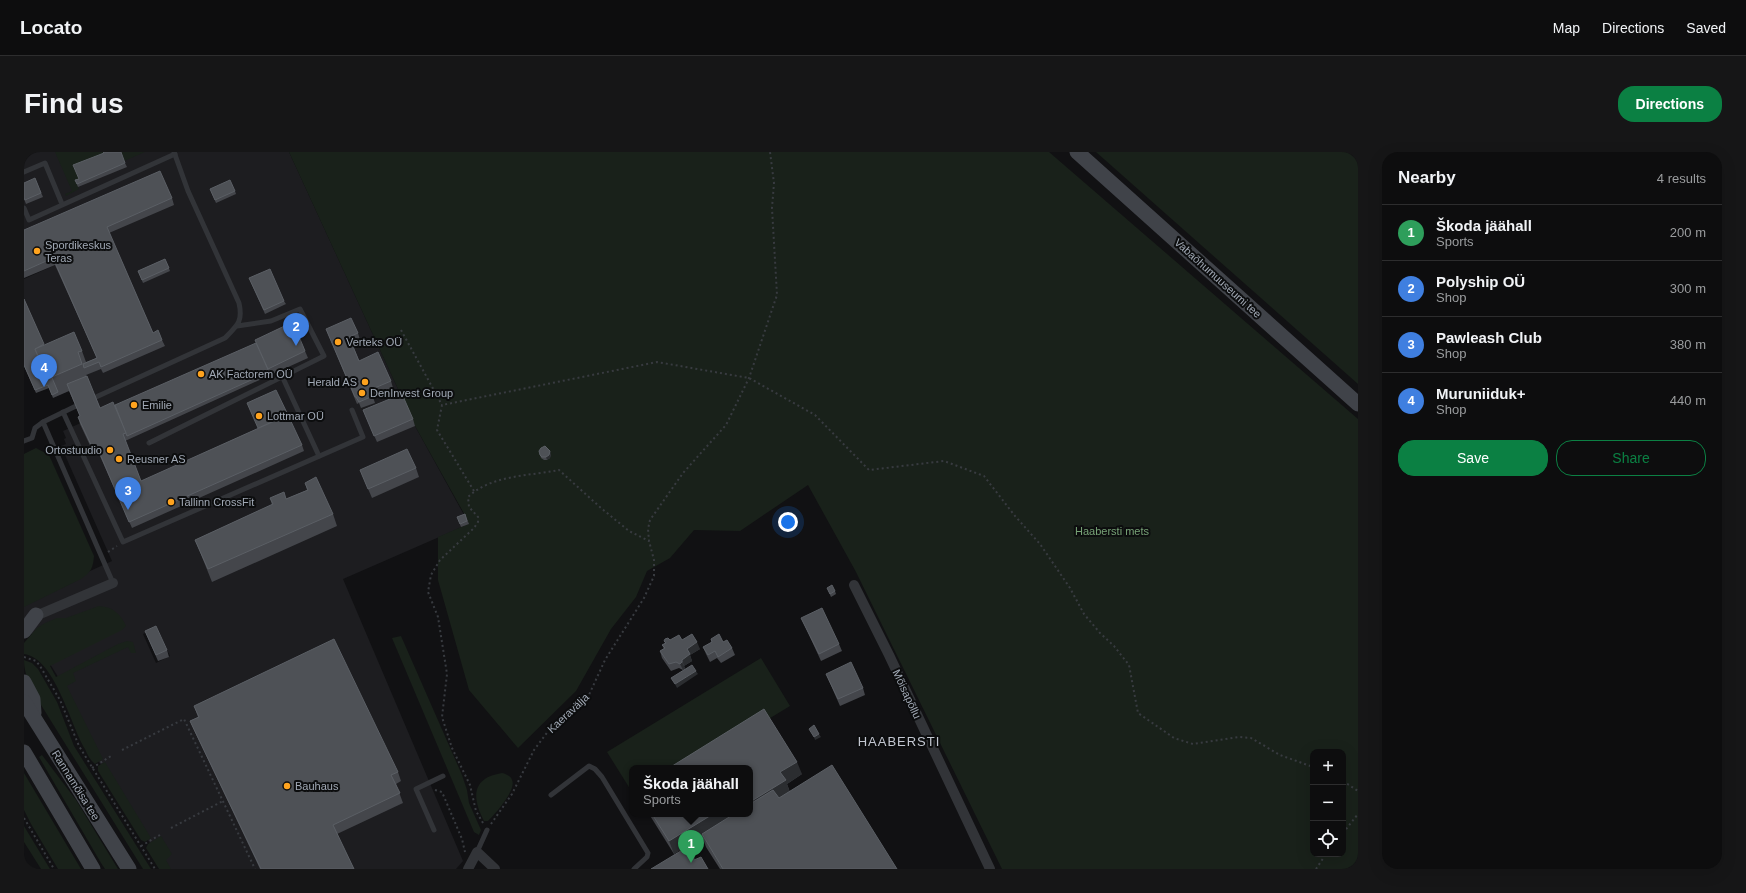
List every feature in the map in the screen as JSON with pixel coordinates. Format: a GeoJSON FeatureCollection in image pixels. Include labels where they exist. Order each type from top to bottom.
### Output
{"type":"FeatureCollection","features":[{"type":"Feature","properties":{"kind":"main road","name":"Vabaõhumuuseumi tee"},"geometry":{"type":"LineString","coordinates":[[1077,152],[1358,404]]}},
{"type":"Feature","properties":{"kind":"main road"},"geometry":{"type":"LineString","coordinates":[[24,631],[28,618]]}},
{"type":"Feature","properties":{"kind":"main road"},"geometry":{"type":"LineString","coordinates":[[24,682],[33,699],[35,720]]}},
{"type":"Feature","properties":{"kind":"main road","name":"Rannamõisa tee"},"geometry":{"type":"LineString","coordinates":[[24,702],[129,869]]}},
{"type":"Feature","properties":{"kind":"main road"},"geometry":{"type":"LineString","coordinates":[[24,752],[93,869]]}},
{"type":"Feature","properties":{"kind":"street"},"geometry":{"type":"LineString","coordinates":[[28,618],[113,582]]}},
{"type":"Feature","properties":{"kind":"street","name":"Mõisapõllu"},"geometry":{"type":"LineString","coordinates":[[854,585],[889,655],[990,869]]}},
{"type":"Feature","properties":{"kind":"street"},"geometry":{"type":"LineString","coordinates":[[468,869],[477,852],[495,869]]}},
{"type":"Feature","properties":{"kind":"lane"},"geometry":{"type":"LineString","coordinates":[[24,208],[29,220],[175,153],[188,191],[239,302],[242,315],[237,326],[225,338],[96,397]]}},
{"type":"Feature","properties":{"kind":"lane"},"geometry":{"type":"LineString","coordinates":[[24,172],[45,163],[62,204]]}},
{"type":"Feature","properties":{"kind":"lane"},"geometry":{"type":"LineString","coordinates":[[149,442],[324,356],[300,309],[272,321],[237,326]]}},
{"type":"Feature","properties":{"kind":"lane"},"geometry":{"type":"LineString","coordinates":[[282,376],[319,456]]}},
{"type":"Feature","properties":{"kind":"lane"},"geometry":{"type":"LineString","coordinates":[[24,442],[32,438],[35,428],[43,422],[76,406]]}},
{"type":"Feature","properties":{"kind":"lane"},"geometry":{"type":"LineString","coordinates":[[63,412],[123,542],[363,437],[352,410]]}},
{"type":"Feature","properties":{"kind":"lane"},"geometry":{"type":"LineString","coordinates":[[43,422],[113,582]]}},
{"type":"Feature","properties":{"kind":"lane"},"geometry":{"type":"LineString","coordinates":[[551,795],[589,766],[595,769],[602,777],[648,853],[647,857],[634,869]]}},
{"type":"Feature","properties":{"kind":"lane"},"geometry":{"type":"LineString","coordinates":[[434,830],[416,789],[443,776]]}},
{"type":"Feature","properties":{"kind":"lane"},"geometry":{"type":"LineString","coordinates":[[477,852],[487,830]]}},
{"type":"Feature","properties":{"kind":"path"},"geometry":{"type":"LineString","coordinates":[[649,542],[648,529],[650,520],[659,505],[683,473],[726,424],[749,378],[777,295],[772,208],[774,184],[770,152]]}},
{"type":"Feature","properties":{"kind":"path"},"geometry":{"type":"LineString","coordinates":[[401,330],[442,405],[437,430],[474,491]]}},
{"type":"Feature","properties":{"kind":"path"},"geometry":{"type":"LineString","coordinates":[[442,405],[657,362],[749,378],[815,415],[869,470],[944,460],[984,476],[1015,516],[1040,544],[1070,588],[1084,614],[1100,633],[1114,646],[1129,665],[1138,713],[1174,738],[1193,744],[1239,737],[1251,738],[1280,755],[1310,766]]}},
{"type":"Feature","properties":{"kind":"path"},"geometry":{"type":"LineString","coordinates":[[487,830],[476,811],[470,785],[452,748],[442,717],[447,674],[438,617],[428,592],[431,576],[440,560],[474,528],[478,522],[478,516],[469,507],[468,497],[474,491],[496,481],[559,470],[629,531],[649,542]]}},
{"type":"Feature","properties":{"kind":"path"},"geometry":{"type":"LineString","coordinates":[[102,556],[123,542]]}},
{"type":"Feature","properties":{"kind":"path","name":"Kaeravälja"},"geometry":{"type":"LineString","coordinates":[[487,830],[512,794],[534,750],[549,730],[588,698],[605,660],[644,598],[654,576],[654,560],[649,542]]}},
{"type":"Feature","properties":{"kind":"path"},"geometry":{"type":"LineString","coordinates":[[24,657],[36,661],[40,666],[60,700],[79,746],[155,869]]}},
{"type":"Feature","properties":{"kind":"path"},"geometry":{"type":"LineString","coordinates":[[122,750],[184,719],[255,869]]}},
{"type":"Feature","properties":{"kind":"path"},"geometry":{"type":"LineString","coordinates":[[92,768],[111,756]]}},
{"type":"Feature","properties":{"kind":"path"},"geometry":{"type":"LineString","coordinates":[[1346,783],[1358,791]]}},
{"type":"Feature","properties":{"kind":"path"},"geometry":{"type":"LineString","coordinates":[[435,790],[442,792],[462,839],[466,851],[464,856]]}},
{"type":"Feature","properties":{"kind":"path"},"geometry":{"type":"LineString","coordinates":[[171,828],[223,801]]}},
{"type":"Feature","properties":{"kind":"path"},"geometry":{"type":"LineString","coordinates":[[1346,829],[1358,814]]}},
{"type":"Feature","properties":{"kind":"path"},"geometry":{"type":"LineString","coordinates":[[24,818],[54,869]]}},
{"type":"Feature","properties":{"kind":"path"},"geometry":{"type":"LineString","coordinates":[[141,846],[160,835]]}},
{"type":"Feature","properties":{"kind":"path"},"geometry":{"type":"LineString","coordinates":[[1316,869],[1324,857]]}},
{"type":"Feature","properties":{"kind":"shaded area"},"geometry":{"type":"Polygon","coordinates":[[[24,152],[289,152],[415,426],[469,524],[343,579],[463,861],[456,869],[166,869],[94,754],[60,680],[24,622],[24,601],[112,561],[61,446],[66,444],[64,439],[66,438],[63,431],[83,422],[69,391],[59,395],[51,377],[24,299],[24,279],[55,265],[24,238],[24,152]],[[157,628],[143,634],[156,663],[170,656],[157,628]]]}},
{"type":"Feature","properties":{"kind":"green space"},"geometry":{"type":"Polygon","coordinates":[[[55,152],[103,152],[105,156],[77,183],[79,189],[66,196],[65,194],[72,191],[55,152]]]}},
{"type":"Feature","properties":{"kind":"green space"},"geometry":{"type":"Polygon","coordinates":[[[120,152],[145,152],[124,161],[120,152]]]}},
{"type":"Feature","properties":{"kind":"green space","name":"Haabersti mets"},"geometry":{"type":"Polygon","coordinates":[[[289,152],[1049,152],[1358,419],[1358,869],[1002,869],[856,572],[808,485],[740,531],[694,530],[670,558],[647,571],[636,597],[611,629],[576,691],[518,748],[469,690],[438,580],[438,537],[468,524],[466,517],[415,426],[289,152]]]}},
{"type":"Feature","properties":{"kind":"green space"},"geometry":{"type":"Polygon","coordinates":[[[1096,152],[1358,152],[1358,384],[1096,152]]]}},
{"type":"Feature","properties":{"kind":"green space"},"geometry":{"type":"Polygon","coordinates":[[[36,448],[49,455],[94,556],[91,569],[81,579],[24,607],[24,454],[36,448]]]}},
{"type":"Feature","properties":{"kind":"green space"},"geometry":{"type":"Polygon","coordinates":[[[99,606],[116,612],[122,618],[126,626],[122,630],[50,666],[56,677],[118,644],[127,641],[133,642],[136,653],[131,653],[128,647],[73,673],[76,681],[67,686],[103,759],[95,764],[90,759],[79,738],[53,679],[35,658],[24,654],[24,643],[37,628],[45,623],[57,618],[66,618],[99,606]]]}},
{"type":"Feature","properties":{"kind":"green space"},"geometry":{"type":"Polygon","coordinates":[[[401,636],[462,775],[467,790],[469,803],[481,830],[479,835],[474,832],[392,638],[401,636]]]}},
{"type":"Feature","properties":{"kind":"green space"},"geometry":{"type":"Polygon","coordinates":[[[761,658],[790,706],[693,765],[629,765],[629,787],[607,752],[761,658]]]}},
{"type":"Feature","properties":{"kind":"green space"},"geometry":{"type":"Polygon","coordinates":[[[24,660],[32,663],[38,669],[57,702],[74,746],[151,869],[143,869],[38,700],[30,685],[24,666],[24,660]]]}},
{"type":"Feature","properties":{"kind":"green space"},"geometry":{"type":"Polygon","coordinates":[[[42,755],[76,800],[118,869],[105,869],[101,863],[39,757],[42,755]]]}},
{"type":"Feature","properties":{"kind":"green space"},"geometry":{"type":"Polygon","coordinates":[[[105,762],[151,838],[145,842],[141,840],[98,771],[98,766],[105,762]]]}},
{"type":"Feature","properties":{"kind":"green space"},"geometry":{"type":"Polygon","coordinates":[[[24,773],[81,869],[58,869],[31,824],[24,810],[24,773]]]}},
{"type":"Feature","properties":{"kind":"green space"},"geometry":{"type":"Polygon","coordinates":[[[502,773],[508,775],[511,779],[513,784],[511,790],[495,813],[488,821],[484,821],[477,804],[477,790],[484,779],[502,773]]]}},
{"type":"Feature","properties":{"kind":"green space"},"geometry":{"type":"Polygon","coordinates":[[[24,826],[50,869],[41,869],[24,842],[24,826]]]}},
{"type":"Feature","properties":{"kind":"green space"},"geometry":{"type":"Polygon","coordinates":[[[161,836],[172,854],[166,860],[171,869],[159,869],[146,848],[148,844],[161,836]]]}},
{"type":"Feature","properties":{"kind":"building"},"geometry":{"type":"Polygon","coordinates":[[[103,152],[121,152],[125,163],[77,184],[75,180],[79,179],[73,165],[104,153],[103,152]]]}},
{"type":"Feature","properties":{"kind":"building"},"geometry":{"type":"Polygon","coordinates":[[[160,171],[172,198],[107,227],[153,333],[158,330],[162,340],[101,367],[99,362],[84,368],[83,364],[97,358],[53,258],[24,271],[24,230],[160,171]]]}},
{"type":"Feature","properties":{"kind":"building"},"geometry":{"type":"Polygon","coordinates":[[[35,178],[41,193],[25,200],[24,183],[35,178]]]}},
{"type":"Feature","properties":{"kind":"building"},"geometry":{"type":"Polygon","coordinates":[[[230,180],[235,191],[215,200],[210,189],[230,180]]]}},
{"type":"Feature","properties":{"kind":"building"},"geometry":{"type":"Polygon","coordinates":[[[165,259],[169,268],[142,280],[138,271],[165,259]]]}},
{"type":"Feature","properties":{"kind":"building"},"geometry":{"type":"Polygon","coordinates":[[[270,269],[284,301],[264,310],[249,278],[270,269]]]}},
{"type":"Feature","properties":{"kind":"building"},"geometry":{"type":"Polygon","coordinates":[[[24,299],[44,344],[35,349],[45,375],[50,373],[58,392],[52,395],[48,385],[35,390],[24,365],[24,299]]]}},
{"type":"Feature","properties":{"kind":"building"},"geometry":{"type":"Polygon","coordinates":[[[351,318],[358,333],[349,337],[359,361],[378,352],[391,381],[370,390],[373,396],[359,402],[355,397],[326,329],[351,318]]]}},
{"type":"Feature","properties":{"kind":"building"},"geometry":{"type":"Polygon","coordinates":[[[293,322],[305,351],[268,369],[255,340],[293,322]]]}},
{"type":"Feature","properties":{"kind":"building"},"geometry":{"type":"Polygon","coordinates":[[[74,332],[82,351],[78,352],[82,364],[52,377],[44,358],[40,360],[35,349],[74,332]]]}},
{"type":"Feature","properties":{"kind":"building"},"geometry":{"type":"Polygon","coordinates":[[[256,343],[269,372],[127,436],[115,405],[256,343]]]}},
{"type":"Feature","properties":{"kind":"building"},"geometry":{"type":"Polygon","coordinates":[[[87,376],[100,408],[113,402],[126,433],[123,434],[141,481],[288,415],[302,445],[129,522],[97,447],[93,449],[78,417],[80,416],[67,384],[87,376]]]}},
{"type":"Feature","properties":{"kind":"building"},"geometry":{"type":"Polygon","coordinates":[[[276,390],[288,415],[258,428],[247,403],[276,390]]]}},
{"type":"Feature","properties":{"kind":"building"},"geometry":{"type":"Polygon","coordinates":[[[402,394],[413,419],[374,436],[363,410],[402,394]]]}},
{"type":"Feature","properties":{"kind":"building"},"geometry":{"type":"Polygon","coordinates":[[[545,446],[550,451],[549,455],[542,457],[539,451],[545,446]]]}},
{"type":"Feature","properties":{"kind":"building"},"geometry":{"type":"Polygon","coordinates":[[[407,449],[416,468],[368,489],[360,470],[407,449]]]}},
{"type":"Feature","properties":{"kind":"building"},"geometry":{"type":"Polygon","coordinates":[[[316,477],[333,514],[208,569],[195,540],[273,504],[270,498],[284,492],[286,499],[308,490],[305,483],[316,477]]]}},
{"type":"Feature","properties":{"kind":"building"},"geometry":{"type":"Polygon","coordinates":[[[465,514],[467,521],[460,524],[457,517],[465,514]]]}},
{"type":"Feature","properties":{"kind":"building"},"geometry":{"type":"Polygon","coordinates":[[[832,585],[835,591],[830,594],[827,588],[832,585]]]}},
{"type":"Feature","properties":{"kind":"building"},"geometry":{"type":"Polygon","coordinates":[[[822,608],[839,644],[819,654],[801,618],[822,608]]]}},
{"type":"Feature","properties":{"kind":"building"},"geometry":{"type":"Polygon","coordinates":[[[156,626],[167,650],[156,655],[145,631],[156,626]]]}},
{"type":"Feature","properties":{"kind":"building"},"geometry":{"type":"Polygon","coordinates":[[[692,634],[697,642],[687,649],[690,654],[682,660],[680,664],[676,662],[669,664],[660,651],[665,648],[662,645],[666,643],[664,641],[665,639],[668,638],[670,640],[679,635],[682,640],[692,634]]]}},
{"type":"Feature","properties":{"kind":"building"},"geometry":{"type":"Polygon","coordinates":[[[719,634],[723,642],[727,640],[732,648],[718,657],[715,651],[708,655],[703,647],[712,642],[711,639],[719,634]]]}},
{"type":"Feature","properties":{"kind":"building"},"geometry":{"type":"Polygon","coordinates":[[[334,639],[398,772],[391,775],[400,793],[333,825],[354,869],[261,869],[190,721],[199,717],[194,706],[334,639]]]}},
{"type":"Feature","properties":{"kind":"building"},"geometry":{"type":"Polygon","coordinates":[[[851,662],[863,688],[838,699],[826,674],[851,662]]]}},
{"type":"Feature","properties":{"kind":"building"},"geometry":{"type":"Polygon","coordinates":[[[692,665],[696,671],[675,684],[671,678],[692,665]]]}},
{"type":"Feature","properties":{"kind":"building"},"geometry":{"type":"Polygon","coordinates":[[[764,709],[797,762],[780,772],[786,780],[753,800],[753,765],[674,765],[764,709]]]}},
{"type":"Feature","properties":{"kind":"building"},"geometry":{"type":"Polygon","coordinates":[[[814,725],[819,734],[814,737],[809,729],[814,725]]]}},
{"type":"Feature","properties":{"kind":"building"},"geometry":{"type":"Polygon","coordinates":[[[832,765],[897,869],[723,869],[702,834],[729,817],[753,817],[753,802],[773,790],[779,798],[832,765]]]}},
{"type":"Feature","properties":{"kind":"building"},"geometry":{"type":"Polygon","coordinates":[[[654,817],[708,817],[669,841],[654,817]]]}},
{"type":"Feature","properties":{"kind":"building"},"geometry":{"type":"Polygon","coordinates":[[[689,846],[694,855],[692,856],[694,860],[701,857],[708,869],[651,869],[689,846]]]}},
{"type":"Feature","properties":{"kind":"place","name":"Spordikeskus Teras"},"geometry":{"type":"Point","coordinates":[37,251]}},
{"type":"Feature","properties":{"kind":"place","name":"Verteks OÜ"},"geometry":{"type":"Point","coordinates":[338,342]}},
{"type":"Feature","properties":{"kind":"place","name":"Polyship OÜ"},"geometry":{"type":"Point","coordinates":[296,346]}},
{"type":"Feature","properties":{"kind":"place","name":"AK Factorem OÜ"},"geometry":{"type":"Point","coordinates":[201,374]}},
{"type":"Feature","properties":{"kind":"place","name":"Herald AS"},"geometry":{"type":"Point","coordinates":[365,382]}},
{"type":"Feature","properties":{"kind":"place","name":"Muruniiduk+"},"geometry":{"type":"Point","coordinates":[44,387]}},
{"type":"Feature","properties":{"kind":"place","name":"DenInvest Group"},"geometry":{"type":"Point","coordinates":[362,393]}},
{"type":"Feature","properties":{"kind":"place","name":"Emilie"},"geometry":{"type":"Point","coordinates":[134,405]}},
{"type":"Feature","properties":{"kind":"place","name":"Lottmar OÜ"},"geometry":{"type":"Point","coordinates":[259,416]}},
{"type":"Feature","properties":{"kind":"place","name":"Ortostuudio"},"geometry":{"type":"Point","coordinates":[110,450]}},
{"type":"Feature","properties":{"kind":"place","name":"Reusner AS"},"geometry":{"type":"Point","coordinates":[119,459]}},
{"type":"Feature","properties":{"kind":"place","name":"Tallinn CrossFit"},"geometry":{"type":"Point","coordinates":[171,502]}},
{"type":"Feature","properties":{"kind":"place","name":"Pawleash Club"},"geometry":{"type":"Point","coordinates":[128,510]}},
{"type":"Feature","properties":{"kind":"place","name":"Bauhaus"},"geometry":{"type":"Point","coordinates":[287,786]}},
{"type":"Feature","properties":{"kind":"place","name":"Škoda jäähall"},"geometry":{"type":"Point","coordinates":[691,863]}},
{"type":"Feature","properties":{"kind":"district","name":"HAABERSTI"},"geometry":{"type":"Point","coordinates":[899,741]}}]}
